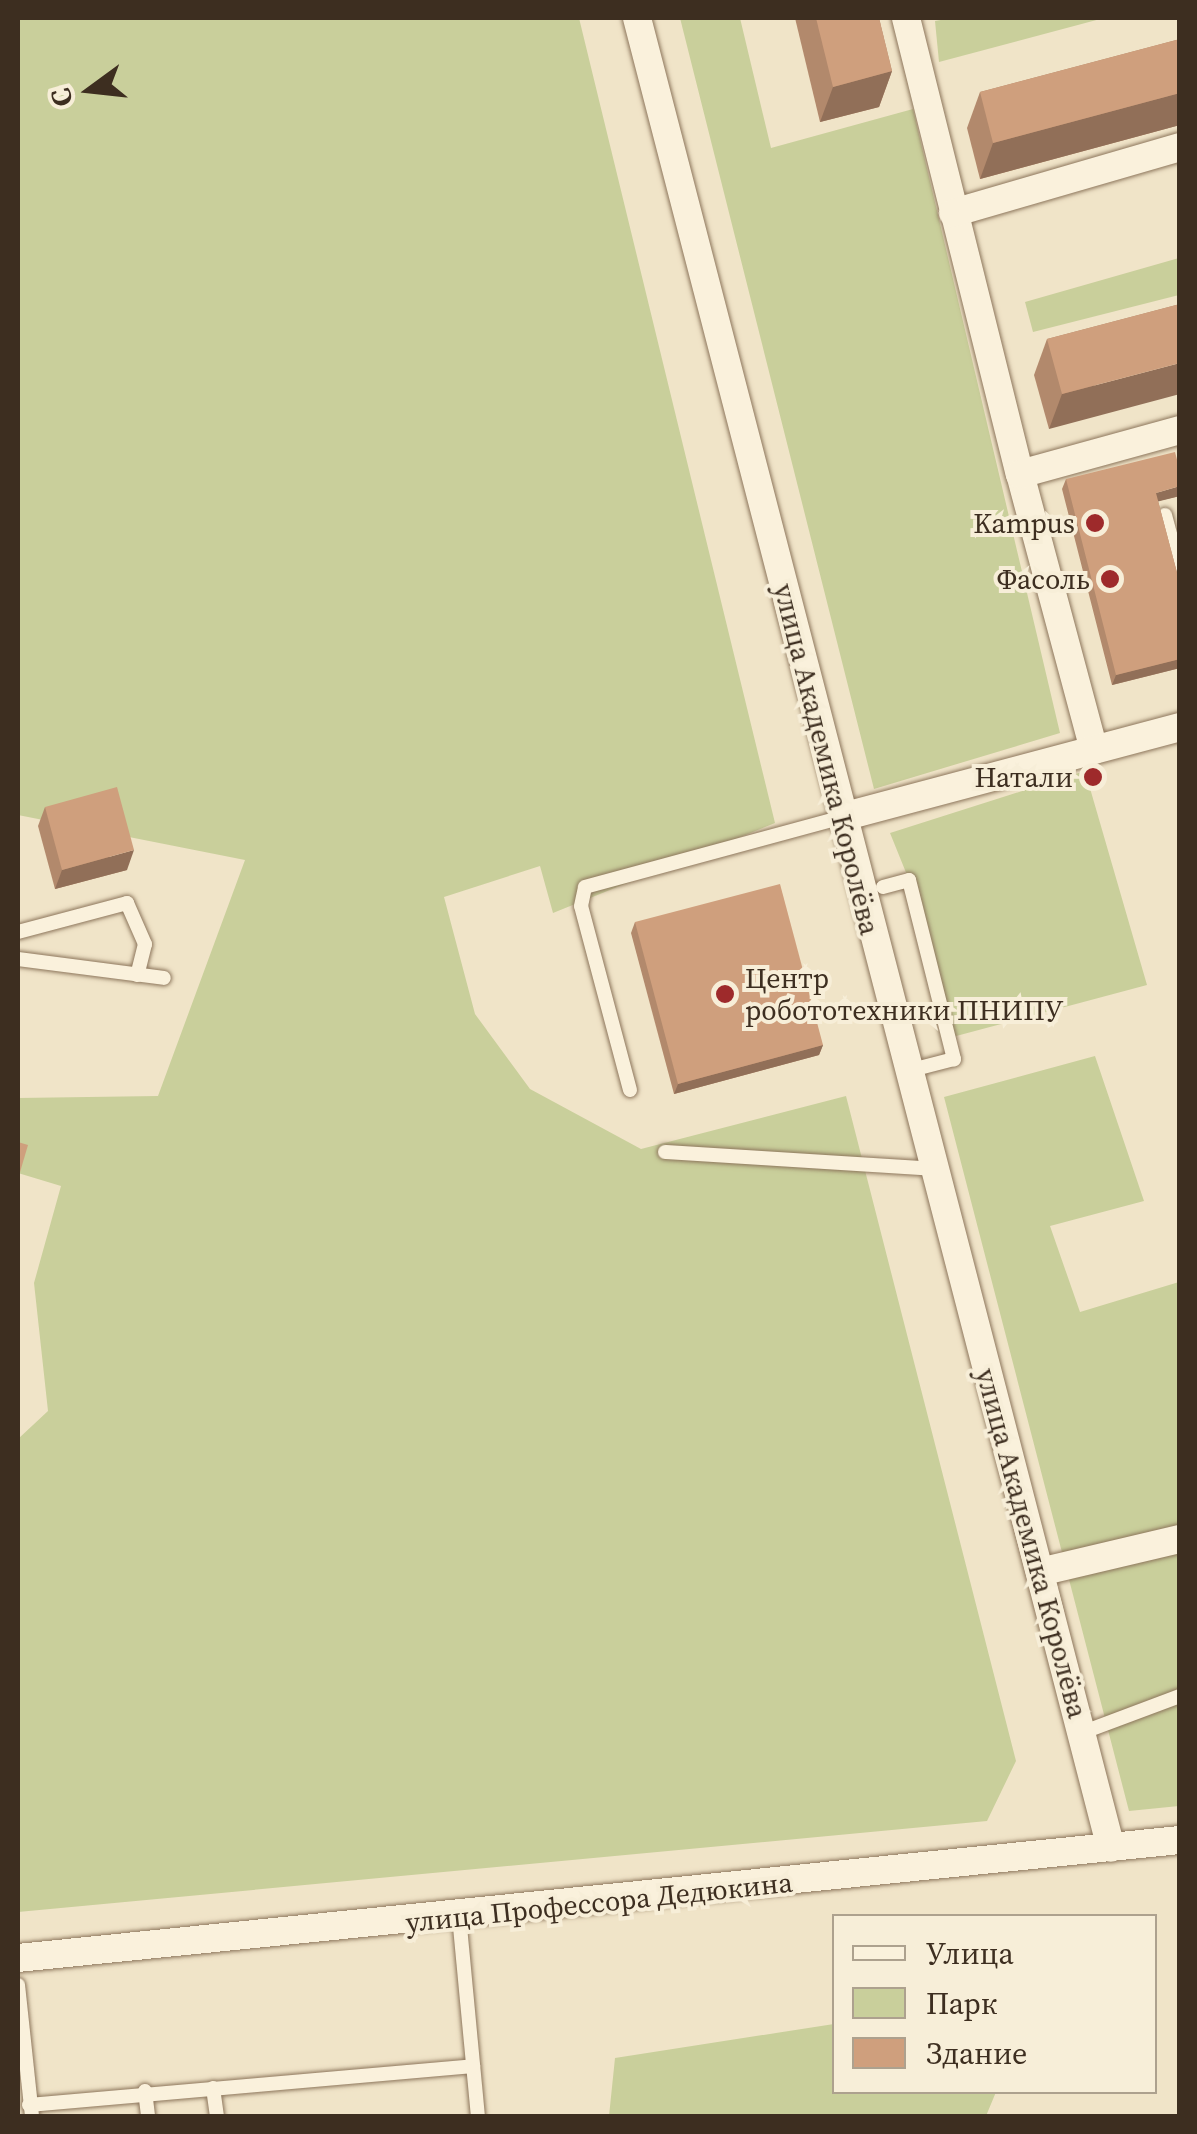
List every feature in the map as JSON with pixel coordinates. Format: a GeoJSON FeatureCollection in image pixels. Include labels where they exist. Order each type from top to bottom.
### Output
{"type":"FeatureCollection","features":[{"type":"Feature","properties":{"kind":"street","name":"улица Академика Королёва"},"geometry":{"type":"LineString","coordinates":[[637,18],[1111,1848]]}},
{"type":"Feature","properties":{"kind":"street"},"geometry":{"type":"LineString","coordinates":[[906,18],[1020,474],[1094,750]]}},
{"type":"Feature","properties":{"kind":"street"},"geometry":{"type":"LineString","coordinates":[[953,213],[1180,148]]}},
{"type":"Feature","properties":{"kind":"street"},"geometry":{"type":"LineString","coordinates":[[1020,474],[1180,430]]}},
{"type":"Feature","properties":{"kind":"street"},"geometry":{"type":"LineString","coordinates":[[842,817],[1094,750],[1178,732]]}},
{"type":"Feature","properties":{"kind":"street"},"geometry":{"type":"LineString","coordinates":[[1040,1572],[1180,1540]]}},
{"type":"Feature","properties":{"kind":"street","name":"улица Профессора Дедюкина"},"geometry":{"type":"LineString","coordinates":[[18,1958],[1180,1840]]}},
{"type":"Feature","properties":{"kind":"lane"},"geometry":{"type":"LineString","coordinates":[[1165,514],[1180,570]]}},
{"type":"Feature","properties":{"kind":"lane"},"geometry":{"type":"LineString","coordinates":[[630,1090],[581,906],[585,886],[842,817]]}},
{"type":"Feature","properties":{"kind":"lane"},"geometry":{"type":"LineString","coordinates":[[883,887],[909,880],[954,1059],[907,1071]]}},
{"type":"Feature","properties":{"kind":"lane"},"geometry":{"type":"LineString","coordinates":[[18,932],[127,903],[145,944],[137,974]]}},
{"type":"Feature","properties":{"kind":"lane"},"geometry":{"type":"LineString","coordinates":[[18,956],[164,978]]}},
{"type":"Feature","properties":{"kind":"lane"},"geometry":{"type":"LineString","coordinates":[[665,1152],[933,1170]]}},
{"type":"Feature","properties":{"kind":"lane"},"geometry":{"type":"LineString","coordinates":[[1081,1733],[1180,1696]]}},
{"type":"Feature","properties":{"kind":"lane"},"geometry":{"type":"LineString","coordinates":[[459,1916],[478,2116]]}},
{"type":"Feature","properties":{"kind":"lane"},"geometry":{"type":"LineString","coordinates":[[18,1985],[30,2111],[145,2092],[473,2066]]}},
{"type":"Feature","properties":{"kind":"lane"},"geometry":{"type":"LineString","coordinates":[[213,2088],[217,2116]]}},
{"type":"Feature","properties":{"kind":"lane"},"geometry":{"type":"LineString","coordinates":[[145,2092],[148,2116]]}},
{"type":"Feature","properties":{"kind":"green space"},"geometry":{"type":"Polygon","coordinates":[[[18,18],[579,18],[775,823],[553,913],[540,866],[444,897],[475,1014],[530,1089],[641,1149],[846,1096],[1016,1761],[987,1821],[18,1912],[18,1439],[48,1411],[34,1283],[61,1186],[18,1173],[18,1098],[158,1096],[245,860],[18,815],[18,18]]]}},
{"type":"Feature","properties":{"kind":"green space"},"geometry":{"type":"Polygon","coordinates":[[[680,18],[740,18],[771,148],[913,109],[1060,733],[874,789],[680,18]]]}},
{"type":"Feature","properties":{"kind":"green space"},"geometry":{"type":"Polygon","coordinates":[[[1104,18],[939,62],[935,21],[1104,18]]]}},
{"type":"Feature","properties":{"kind":"green space"},"geometry":{"type":"Polygon","coordinates":[[[1179,258],[1179,295],[1033,332],[1025,302],[1179,258]]]}},
{"type":"Feature","properties":{"kind":"green space"},"geometry":{"type":"Polygon","coordinates":[[[1085,771],[1147,985],[945,1039],[909,880],[890,833],[1085,771]]]}},
{"type":"Feature","properties":{"kind":"green space"},"geometry":{"type":"Polygon","coordinates":[[[1095,1056],[1144,1201],[1050,1226],[1080,1312],[1179,1282],[1179,1806],[1129,1811],[944,1097],[1095,1056]]]}},
{"type":"Feature","properties":{"kind":"green space"},"geometry":{"type":"Polygon","coordinates":[[[832,2024],[832,2094],[995,2094],[986,2116],[609,2116],[615,2058],[832,2024]]]}},
{"type":"Feature","properties":{"kind":"building"},"geometry":{"type":"Polygon","coordinates":[[[816,18],[879,18],[892,71],[833,87],[816,18]]]}},
{"type":"Feature","properties":{"kind":"building"},"geometry":{"type":"Polygon","coordinates":[[[1180,39],[1180,93],[993,143],[980,92],[1180,39]]]}},
{"type":"Feature","properties":{"kind":"building"},"geometry":{"type":"Polygon","coordinates":[[[1180,304],[1180,363],[1062,394],[1047,339],[1180,304]]]}},
{"type":"Feature","properties":{"kind":"building"},"geometry":{"type":"Polygon","coordinates":[[[1175,452],[1180,486],[1156,493],[1180,584],[1180,659],[1116,675],[1066,479],[1175,452]]]}},
{"type":"Feature","properties":{"kind":"building"},"geometry":{"type":"Polygon","coordinates":[[[117,787],[134,850],[62,870],[45,807],[117,787]]]}},
{"type":"Feature","properties":{"kind":"building","name":"Центр робототехники ПНИПУ"},"geometry":{"type":"Polygon","coordinates":[[[780,884],[823,1045],[678,1084],[635,922],[780,884]]]}},
{"type":"Feature","properties":{"kind":"building"},"geometry":{"type":"Polygon","coordinates":[[[18,1142],[28,1145],[18,1179],[18,1142]]]}},
{"type":"Feature","properties":{"kind":"place","name":"Kampus"},"geometry":{"type":"Point","coordinates":[1095,523]}},
{"type":"Feature","properties":{"kind":"place","name":"Фасоль"},"geometry":{"type":"Point","coordinates":[1110,579]}},
{"type":"Feature","properties":{"kind":"place","name":"Натали"},"geometry":{"type":"Point","coordinates":[1093,777]}},
{"type":"Feature","properties":{"kind":"place","name":"Центр робототехники ПНИПУ"},"geometry":{"type":"Point","coordinates":[725,994]}}]}
